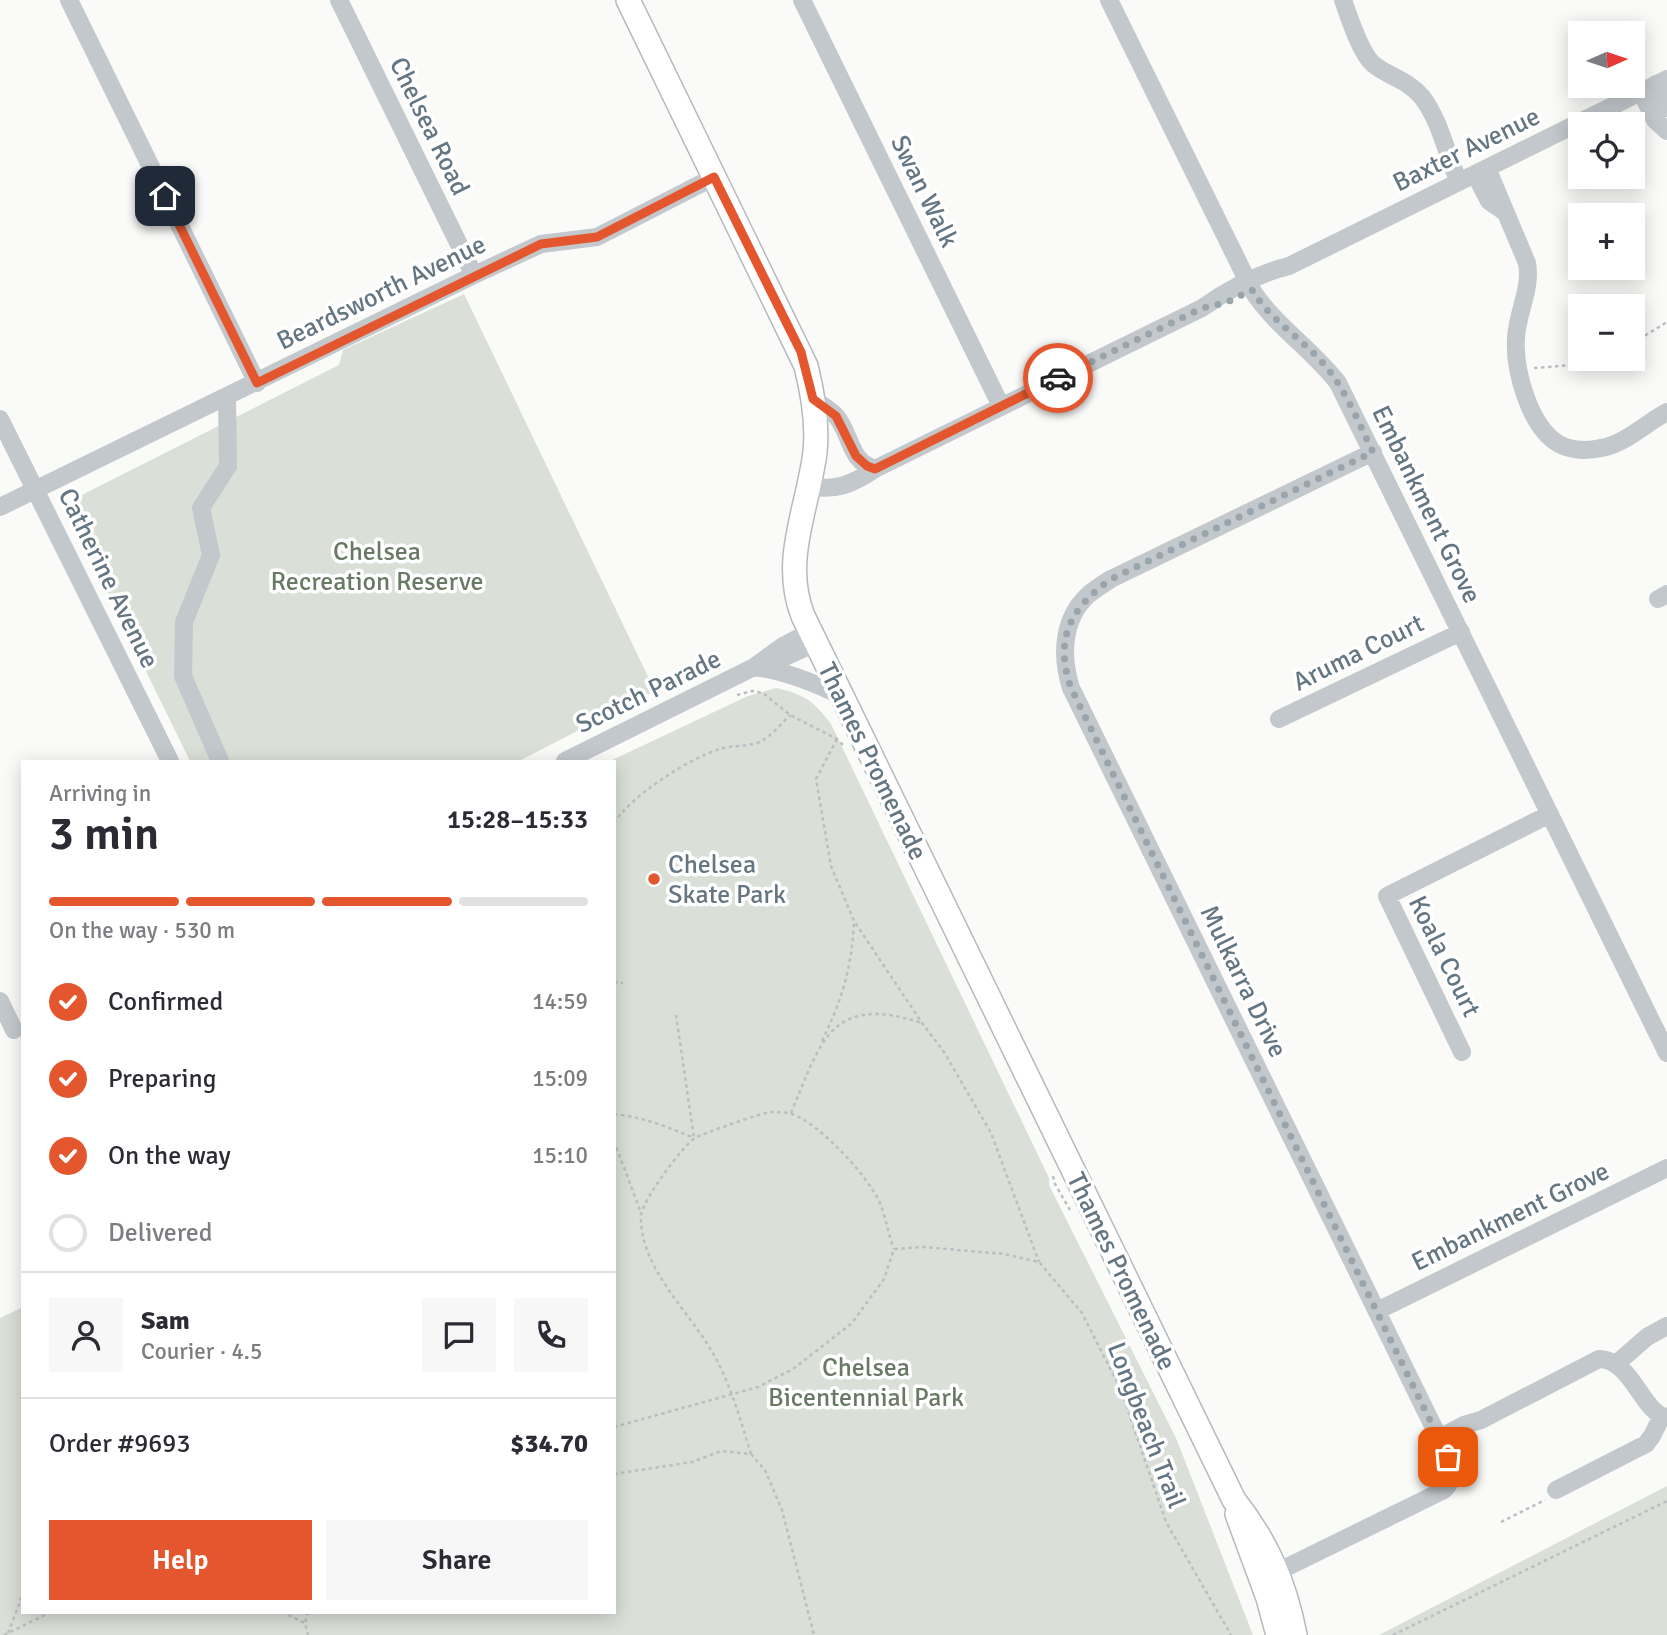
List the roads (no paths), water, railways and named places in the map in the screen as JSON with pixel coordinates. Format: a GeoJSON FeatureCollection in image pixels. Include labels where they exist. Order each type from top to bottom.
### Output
{"type":"FeatureCollection","features":[{"type":"Feature","properties":{"kind":"main road","name":"Thames Promenade"},"geometry":{"type":"LineString","coordinates":[[628,0],[801,352],[813,399],[816,442],[795,551],[793,571],[797,600],[841,696],[1234,1500],[1246,1543],[1269,1576],[1295,1635]]}},
{"type":"Feature","properties":{"kind":"main road","name":"Thames Promenade"},"geometry":{"type":"LineString","coordinates":[[1269,1576],[1278,1635]]}},
{"type":"Feature","properties":{"kind":"street"},"geometry":{"type":"LineString","coordinates":[[69,0],[257,383]]}},
{"type":"Feature","properties":{"kind":"street","name":"Chelsea Road"},"geometry":{"type":"LineString","coordinates":[[339,0],[474,275]]}},
{"type":"Feature","properties":{"kind":"street","name":"Swan Walk"},"geometry":{"type":"LineString","coordinates":[[802,0],[1001,406]]}},
{"type":"Feature","properties":{"kind":"street","name":"Embankment Grove"},"geometry":{"type":"LineString","coordinates":[[1109,0],[1264,309],[1322,362],[1338,383],[1667,1054]]}},
{"type":"Feature","properties":{"kind":"street"},"geometry":{"type":"LineString","coordinates":[[1343,0],[1368,58],[1416,90],[1429,107],[1440,129],[1446,151],[1473,175],[1489,201],[1505,212],[1518,239],[1528,272],[1517,324],[1517,369],[1528,401],[1545,430],[1559,444],[1569,448],[1581,450],[1606,447],[1667,411]]}},
{"type":"Feature","properties":{"kind":"street"},"geometry":{"type":"LineString","coordinates":[[1655,85],[1667,108]]}},
{"type":"Feature","properties":{"kind":"street"},"geometry":{"type":"LineString","coordinates":[[1655,85],[1653,117],[1667,131]]}},
{"type":"Feature","properties":{"kind":"street","name":"Baxter Avenue"},"geometry":{"type":"LineString","coordinates":[[810,481],[845,486],[1202,308],[1222,293],[1250,285],[1266,272],[1289,266],[1655,85]]}},
{"type":"Feature","properties":{"kind":"street","name":"Beardsworth Avenue"},"geometry":{"type":"LineString","coordinates":[[0,507],[541,244],[597,237],[714,177]]}},
{"type":"Feature","properties":{"kind":"street"},"geometry":{"type":"LineString","coordinates":[[220,760],[183,676],[184,622],[211,555],[201,508],[228,466],[227,397]]}},
{"type":"Feature","properties":{"kind":"street"},"geometry":{"type":"LineString","coordinates":[[813,399],[836,416],[856,456],[875,469]]}},
{"type":"Feature","properties":{"kind":"street","name":"Catherine Avenue"},"geometry":{"type":"LineString","coordinates":[[0,419],[170,760]]}},
{"type":"Feature","properties":{"kind":"street","name":"Mulkarra Drive"},"geometry":{"type":"LineString","coordinates":[[1269,1576],[1444,1490],[1453,1473],[1377,1311],[1071,688],[1065,668],[1064,645],[1073,619],[1086,597],[1111,579],[1373,452]]}},
{"type":"Feature","properties":{"kind":"street","name":"Aruma Court"},"geometry":{"type":"LineString","coordinates":[[1279,719],[1461,632]]}},
{"type":"Feature","properties":{"kind":"street","name":"Scotch Parade"},"geometry":{"type":"LineString","coordinates":[[567,760],[754,667],[786,658],[813,638]]}},
{"type":"Feature","properties":{"kind":"street"},"geometry":{"type":"LineString","coordinates":[[754,667],[785,673],[841,696]]}},
{"type":"Feature","properties":{"kind":"street","name":"Koala Court"},"geometry":{"type":"LineString","coordinates":[[1462,1052],[1387,896],[1550,814]]}},
{"type":"Feature","properties":{"kind":"street"},"geometry":{"type":"LineString","coordinates":[[0,1001],[12,1030]]}},
{"type":"Feature","properties":{"kind":"street","name":"Embankment Grove"},"geometry":{"type":"LineString","coordinates":[[1377,1311],[1667,1168]]}},
{"type":"Feature","properties":{"kind":"street"},"geometry":{"type":"LineString","coordinates":[[1616,1364],[1647,1337],[1667,1326]]}},
{"type":"Feature","properties":{"kind":"street"},"geometry":{"type":"LineString","coordinates":[[1441,1443],[1464,1425],[1481,1420],[1597,1360],[1605,1359],[1616,1364],[1664,1416],[1646,1444],[1556,1490]]}},
{"type":"Feature","properties":{"kind":"place","name":"Chelsea Skate Park"},"geometry":{"type":"Point","coordinates":[654,879]}},
{"type":"Feature","properties":{"kind":"park label","name":"Chelsea Recreation Reserve"},"geometry":{"type":"Point","coordinates":[377,566]}},
{"type":"Feature","properties":{"kind":"park label","name":"Chelsea Bicentennial Park"},"geometry":{"type":"Point","coordinates":[866,1382]}}]}
